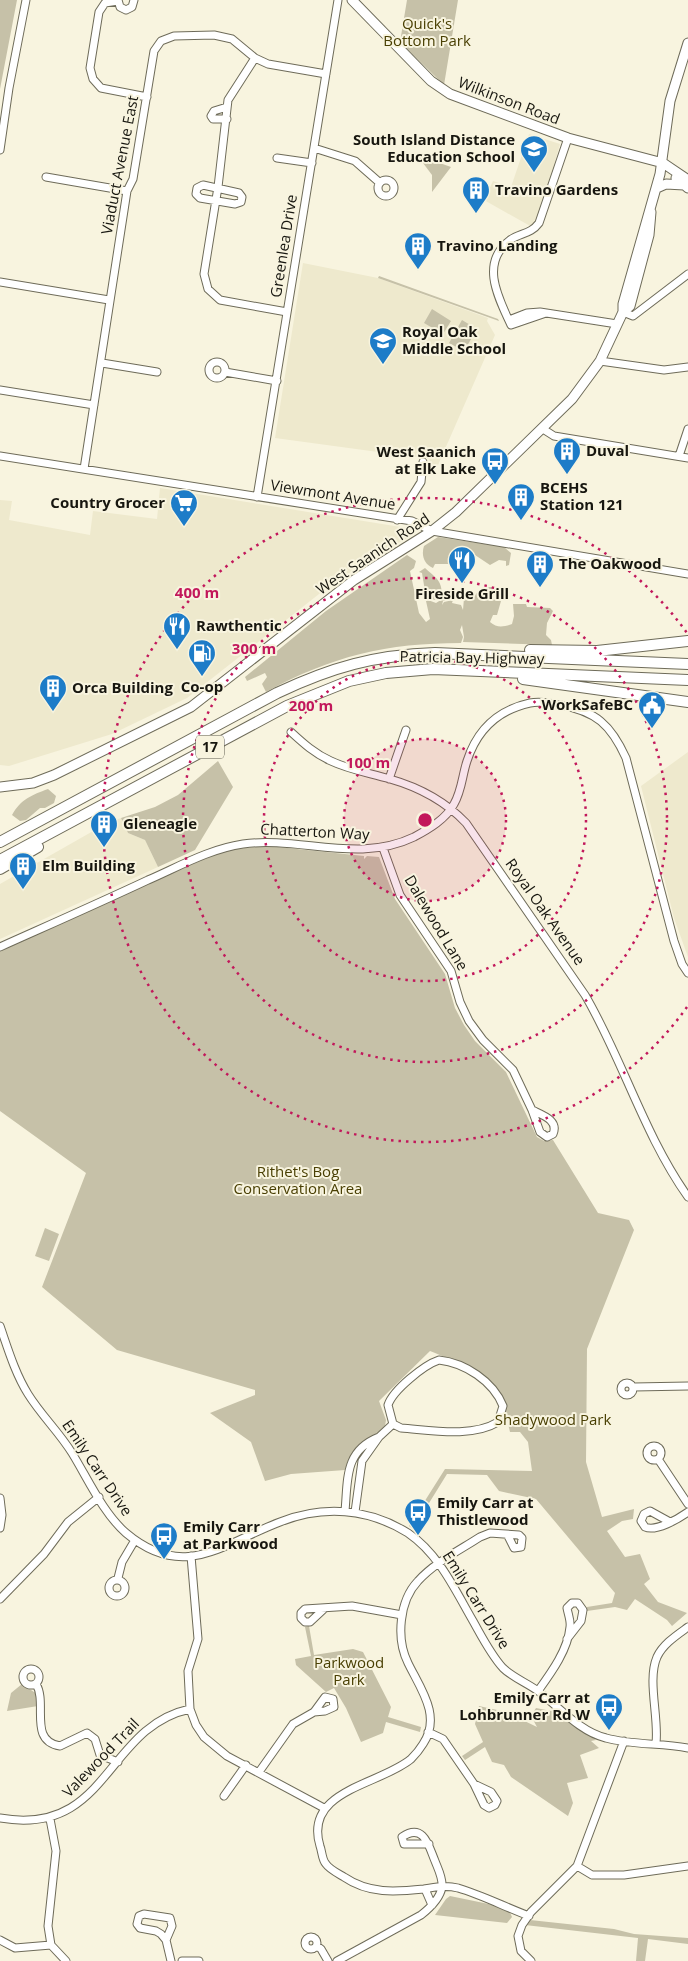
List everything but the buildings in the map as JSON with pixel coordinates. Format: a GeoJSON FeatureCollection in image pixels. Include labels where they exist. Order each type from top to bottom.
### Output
{"type":"FeatureCollection","features":[{"type":"Feature","properties":{"kind":"highway"},"geometry":{"type":"LineString","coordinates":[[342,666],[354,658],[396,650],[452,648],[597,651],[688,640]]}},
{"type":"Feature","properties":{"kind":"highway","name":"Patricia Bay Highway"},"geometry":{"type":"LineString","coordinates":[[0,842],[277,693],[342,666],[376,657],[435,653],[688,664]]}},
{"type":"Feature","properties":{"kind":"highway"},"geometry":{"type":"LineString","coordinates":[[433,669],[517,678],[688,702]]}},
{"type":"Feature","properties":{"kind":"highway","name":"Patricia Bay Highway"},"geometry":{"type":"LineString","coordinates":[[0,860],[287,706],[328,688],[386,672],[433,669],[688,680]]}},
{"type":"Feature","properties":{"kind":"highway"},"geometry":{"type":"LineString","coordinates":[[0,869],[165,776],[176,766]]}},
{"type":"Feature","properties":{"kind":"main road","name":"Wilkinson Road"},"geometry":{"type":"LineString","coordinates":[[352,0],[431,81],[450,94],[569,138],[662,166],[687,184]]}},
{"type":"Feature","properties":{"kind":"main road","name":"West Saanich Road"},"geometry":{"type":"LineString","coordinates":[[0,787],[33,783],[54,775],[185,710],[354,580],[432,531],[450,517],[572,399],[600,361],[623,312],[630,306],[649,235],[651,212],[662,166],[670,101],[688,43]]}},
{"type":"Feature","properties":{"kind":"main road"},"geometry":{"type":"LineString","coordinates":[[657,188],[666,184],[687,184]]}},
{"type":"Feature","properties":{"kind":"street"},"geometry":{"type":"LineString","coordinates":[[0,150],[9,88],[26,0]]}},
{"type":"Feature","properties":{"kind":"street"},"geometry":{"type":"LineString","coordinates":[[134,0],[132,7],[126,10],[120,7],[118,0],[105,4],[99,12],[90,68],[91,74],[101,88],[147,96]]}},
{"type":"Feature","properties":{"kind":"street","name":"Greenlea Drive"},"geometry":{"type":"LineString","coordinates":[[257,497],[338,0]]}},
{"type":"Feature","properties":{"kind":"street","name":"Viaduct Avenue East"},"geometry":{"type":"LineString","coordinates":[[84,469],[102,364],[109,300],[127,191],[134,179],[154,52],[161,41],[174,36],[214,35],[232,40],[256,58],[268,64],[326,74]]}},
{"type":"Feature","properties":{"kind":"street"},"geometry":{"type":"LineString","coordinates":[[256,58],[238,82],[228,100],[218,187],[204,274],[208,289],[220,300],[287,312]]}},
{"type":"Feature","properties":{"kind":"street"},"geometry":{"type":"LineString","coordinates":[[227,106],[214,111],[211,116],[214,119],[227,119]]}},
{"type":"Feature","properties":{"kind":"street"},"geometry":{"type":"LineString","coordinates":[[569,138],[559,153],[560,162],[539,223],[530,232],[516,237],[506,244],[495,265],[495,290],[510,323],[546,313],[617,324]]}},
{"type":"Feature","properties":{"kind":"street"},"geometry":{"type":"LineString","coordinates":[[314,148],[355,161],[380,183]]}},
{"type":"Feature","properties":{"kind":"street"},"geometry":{"type":"LineString","coordinates":[[278,158],[312,163]]}},
{"type":"Feature","properties":{"kind":"street"},"geometry":{"type":"LineString","coordinates":[[46,178],[127,191]]}},
{"type":"Feature","properties":{"kind":"street"},"geometry":{"type":"LineString","coordinates":[[203,185],[218,187],[239,192],[242,197],[241,202],[235,204],[200,198],[196,194],[197,188],[203,185]]}},
{"type":"Feature","properties":{"kind":"street"},"geometry":{"type":"LineString","coordinates":[[623,312],[633,316],[688,274]]}},
{"type":"Feature","properties":{"kind":"street"},"geometry":{"type":"LineString","coordinates":[[0,282],[109,300]]}},
{"type":"Feature","properties":{"kind":"street"},"geometry":{"type":"LineString","coordinates":[[600,361],[664,370],[688,367]]}},
{"type":"Feature","properties":{"kind":"street"},"geometry":{"type":"LineString","coordinates":[[102,364],[157,372]]}},
{"type":"Feature","properties":{"kind":"street"},"geometry":{"type":"LineString","coordinates":[[225,372],[277,381]]}},
{"type":"Feature","properties":{"kind":"street"},"geometry":{"type":"LineString","coordinates":[[0,390],[94,405]]}},
{"type":"Feature","properties":{"kind":"street"},"geometry":{"type":"LineString","coordinates":[[542,429],[554,436],[688,458]]}},
{"type":"Feature","properties":{"kind":"street"},"geometry":{"type":"LineString","coordinates":[[679,456],[688,429]]}},
{"type":"Feature","properties":{"kind":"street","name":"Viewmont Avenue"},"geometry":{"type":"LineString","coordinates":[[0,456],[418,523],[432,531],[688,574]]}},
{"type":"Feature","properties":{"kind":"street"},"geometry":{"type":"LineString","coordinates":[[397,520],[421,482],[422,462]]}},
{"type":"Feature","properties":{"kind":"street"},"geometry":{"type":"LineString","coordinates":[[450,517],[450,528],[456,535]]}},
{"type":"Feature","properties":{"kind":"street","name":"Chatterton Way"},"geometry":{"type":"LineString","coordinates":[[0,947],[222,848],[259,843],[346,849],[383,848],[426,830],[450,809],[462,784],[467,762],[477,737],[495,718],[512,708],[532,702],[577,708],[593,715],[607,726],[617,739],[626,758],[674,941],[682,964],[688,973]]}},
{"type":"Feature","properties":{"kind":"street"},"geometry":{"type":"LineString","coordinates":[[390,779],[406,730]]}},
{"type":"Feature","properties":{"kind":"street","name":"Royal Oak Avenue"},"geometry":{"type":"LineString","coordinates":[[290,732],[309,749],[330,761],[352,770],[411,786],[450,809],[473,832],[585,995],[658,1148],[688,1197]]}},
{"type":"Feature","properties":{"kind":"street","name":"Dalewood Lane"},"geometry":{"type":"LineString","coordinates":[[383,848],[400,895],[451,971],[460,1002],[469,1021],[483,1040],[513,1070],[532,1110]]}},
{"type":"Feature","properties":{"kind":"street","name":"Emily Carr Drive"},"geometry":{"type":"LineString","coordinates":[[0,1326],[2,1338],[28,1394],[64,1441],[115,1521],[135,1540],[165,1554],[191,1556],[216,1552],[297,1516],[330,1511],[345,1511],[381,1519],[408,1534],[426,1548],[440,1564],[504,1669],[538,1691],[568,1716],[603,1738],[688,1748]]}},
{"type":"Feature","properties":{"kind":"street"},"geometry":{"type":"LineString","coordinates":[[439,1360],[467,1369],[487,1382],[499,1396],[502,1406],[498,1422],[491,1426],[472,1430],[409,1428],[393,1424],[388,1405],[394,1394],[426,1366],[439,1360]]}},
{"type":"Feature","properties":{"kind":"street"},"geometry":{"type":"LineString","coordinates":[[634,1387],[688,1386]]}},
{"type":"Feature","properties":{"kind":"street"},"geometry":{"type":"LineString","coordinates":[[355,1512],[359,1467],[379,1437],[393,1424]]}},
{"type":"Feature","properties":{"kind":"street"},"geometry":{"type":"LineString","coordinates":[[345,1511],[352,1457],[363,1446],[379,1437]]}},
{"type":"Feature","properties":{"kind":"street"},"geometry":{"type":"LineString","coordinates":[[658,1459],[688,1504]]}},
{"type":"Feature","properties":{"kind":"street"},"geometry":{"type":"LineString","coordinates":[[0,1598],[44,1554],[68,1522],[99,1497]]}},
{"type":"Feature","properties":{"kind":"street"},"geometry":{"type":"LineString","coordinates":[[0,1498],[2,1515],[0,1528]]}},
{"type":"Feature","properties":{"kind":"street"},"geometry":{"type":"LineString","coordinates":[[670,1522],[688,1512]]}},
{"type":"Feature","properties":{"kind":"street"},"geometry":{"type":"LineString","coordinates":[[508,1536],[504,1533],[490,1533],[480,1537],[418,1581],[404,1606],[401,1635],[407,1662],[427,1697],[430,1713],[428,1732],[424,1742],[411,1759],[370,1782],[340,1794],[324,1808],[319,1820],[317,1838],[326,1864],[357,1886],[375,1891],[395,1892],[442,1886],[458,1888],[528,1916]]}},
{"type":"Feature","properties":{"kind":"street"},"geometry":{"type":"LineString","coordinates":[[118,1578],[122,1562],[135,1540]]}},
{"type":"Feature","properties":{"kind":"street"},"geometry":{"type":"LineString","coordinates":[[191,1556],[198,1639],[188,1671],[190,1709],[196,1725],[215,1748],[324,1808]]}},
{"type":"Feature","properties":{"kind":"street"},"geometry":{"type":"LineString","coordinates":[[538,1691],[555,1666],[567,1639],[570,1627],[567,1608],[572,1603],[578,1603],[583,1610],[581,1621],[567,1639]]}},
{"type":"Feature","properties":{"kind":"street"},"geometry":{"type":"LineString","coordinates":[[324,1608],[352,1606],[402,1615]]}},
{"type":"Feature","properties":{"kind":"street"},"geometry":{"type":"LineString","coordinates":[[656,1743],[658,1728],[653,1673],[657,1656],[667,1644],[688,1626]]}},
{"type":"Feature","properties":{"kind":"street"},"geometry":{"type":"LineString","coordinates":[[36,1684],[41,1692],[41,1731],[48,1742],[60,1746],[87,1733],[95,1739],[100,1755],[118,1762]]}},
{"type":"Feature","properties":{"kind":"street","name":"Valewood Trail"},"geometry":{"type":"LineString","coordinates":[[0,1818],[16,1821],[50,1818],[81,1802],[150,1726],[166,1716],[190,1709]]}},
{"type":"Feature","properties":{"kind":"street"},"geometry":{"type":"LineString","coordinates":[[259,1772],[293,1724],[314,1712]]}},
{"type":"Feature","properties":{"kind":"street"},"geometry":{"type":"LineString","coordinates":[[428,1732],[443,1739],[474,1784]]}},
{"type":"Feature","properties":{"kind":"street"},"geometry":{"type":"LineString","coordinates":[[531,1961],[521,1951],[518,1936],[528,1916],[577,1866],[624,1741]]}},
{"type":"Feature","properties":{"kind":"street"},"geometry":{"type":"LineString","coordinates":[[224,1796],[246,1765]]}},
{"type":"Feature","properties":{"kind":"street"},"geometry":{"type":"LineString","coordinates":[[50,1818],[56,1851],[48,1926],[51,1945],[66,1961]]}},
{"type":"Feature","properties":{"kind":"street"},"geometry":{"type":"LineString","coordinates":[[336,1961],[421,1915],[432,1905],[442,1886],[441,1874],[429,1844]]}},
{"type":"Feature","properties":{"kind":"street"},"geometry":{"type":"LineString","coordinates":[[577,1866],[592,1875],[624,1875],[688,1866]]}},
{"type":"Feature","properties":{"kind":"street"},"geometry":{"type":"LineString","coordinates":[[425,1889],[432,1905]]}},
{"type":"Feature","properties":{"kind":"street"},"geometry":{"type":"LineString","coordinates":[[166,1940],[172,1926],[170,1918],[144,1914],[139,1916],[137,1921],[140,1928],[156,1931],[166,1940],[171,1961]]}},
{"type":"Feature","properties":{"kind":"street"},"geometry":{"type":"LineString","coordinates":[[0,1940],[15,1948],[51,1945]]}},
{"type":"Feature","properties":{"kind":"street"},"geometry":{"type":"LineString","coordinates":[[317,1946],[328,1961]]}},
{"type":"Feature","properties":{"kind":"street"},"geometry":{"type":"LineString","coordinates":[[182,1961],[199,1961]]}},
{"type":"Feature","properties":{"kind":"shaded area","name":"South Island Distance Education School"},"geometry":{"type":"Polygon","coordinates":[[[529,134],[560,144],[541,211],[532,227],[484,200],[493,181],[511,187],[529,134]]]}},
{"type":"Feature","properties":{"kind":"shaded area","name":"Royal Oak Middle School"},"geometry":{"type":"Polygon","coordinates":[[[303,263],[378,278],[488,318],[487,321],[495,335],[438,465],[430,464],[429,457],[415,457],[275,438],[303,263]]]}},
{"type":"Feature","properties":{"kind":"shaded area"},"geometry":{"type":"Polygon","coordinates":[[[160,488],[413,529],[415,534],[363,562],[335,585],[333,583],[187,698],[112,734],[9,766],[0,765],[0,500],[12,501],[9,520],[90,535],[93,511],[157,519],[160,488]]]}},
{"type":"Feature","properties":{"kind":"shaded area"},"geometry":{"type":"Polygon","coordinates":[[[688,752],[688,957],[674,918],[641,786],[688,752]]]}},
{"type":"Feature","properties":{"kind":"shaded area"},"geometry":{"type":"Polygon","coordinates":[[[121,818],[128,833],[145,840],[158,867],[0,939],[0,884],[109,822],[121,818]]]}},
{"type":"Feature","properties":{"kind":"green space"},"geometry":{"type":"Polygon","coordinates":[[[0,0],[17,0],[0,89],[0,0]]]}},
{"type":"Feature","properties":{"kind":"green space","name":"Quick's Bottom Park"},"geometry":{"type":"Polygon","coordinates":[[[407,0],[458,0],[444,85],[400,42],[407,0]]]}},
{"type":"Feature","properties":{"kind":"green space"},"geometry":{"type":"Polygon","coordinates":[[[417,155],[451,167],[432,192],[432,175],[417,155]]]}},
{"type":"Feature","properties":{"kind":"green space"},"geometry":{"type":"Polygon","coordinates":[[[379,276],[498,319],[499,321],[378,278],[379,276]]]}},
{"type":"Feature","properties":{"kind":"green space"},"geometry":{"type":"Polygon","coordinates":[[[432,309],[451,321],[443,334],[424,323],[432,309]]]}},
{"type":"Feature","properties":{"kind":"green space"},"geometry":{"type":"Polygon","coordinates":[[[462,320],[477,329],[464,351],[449,343],[462,320]]]}},
{"type":"Feature","properties":{"kind":"green space"},"geometry":{"type":"Polygon","coordinates":[[[438,537],[504,547],[511,553],[509,565],[506,566],[506,561],[499,560],[490,565],[469,551],[468,555],[463,552],[459,554],[458,558],[451,559],[448,564],[435,564],[433,568],[425,562],[423,549],[424,546],[438,537]]]}},
{"type":"Feature","properties":{"kind":"green space"},"geometry":{"type":"Polygon","coordinates":[[[407,555],[416,561],[414,568],[410,571],[419,613],[426,622],[430,619],[426,601],[436,603],[444,598],[446,601],[443,601],[442,605],[444,602],[453,600],[452,603],[461,605],[463,610],[464,598],[470,596],[473,598],[479,590],[485,591],[489,587],[493,587],[492,599],[501,601],[497,615],[493,615],[490,622],[500,626],[512,624],[514,616],[513,604],[550,608],[553,611],[547,623],[546,635],[551,640],[552,645],[463,642],[464,637],[462,625],[460,630],[463,637],[461,643],[409,646],[361,654],[314,669],[266,692],[262,684],[267,677],[265,673],[247,681],[245,677],[326,611],[407,555]]]}},
{"type":"Feature","properties":{"kind":"green space"},"geometry":{"type":"Polygon","coordinates":[[[425,568],[440,583],[442,597],[435,600],[426,597],[422,573],[419,572],[425,568]]]}},
{"type":"Feature","properties":{"kind":"green space"},"geometry":{"type":"Polygon","coordinates":[[[218,761],[233,787],[195,850],[158,867],[145,840],[128,833],[121,818],[155,807],[178,795],[218,761]]]}},
{"type":"Feature","properties":{"kind":"green space"},"geometry":{"type":"Polygon","coordinates":[[[48,789],[56,796],[54,803],[45,808],[40,808],[26,820],[20,821],[12,815],[27,798],[48,789]]]}},
{"type":"Feature","properties":{"kind":"green space","name":"Rithet's Bog Conservation Area"},"geometry":{"type":"Polygon","coordinates":[[[268,846],[364,856],[364,859],[367,856],[379,857],[395,899],[445,974],[455,1008],[464,1025],[475,1041],[506,1072],[537,1137],[544,1141],[553,1140],[598,1213],[629,1220],[634,1230],[587,1349],[586,1462],[602,1517],[634,1509],[633,1519],[622,1521],[607,1531],[625,1557],[640,1554],[650,1579],[644,1584],[658,1602],[687,1613],[672,1626],[667,1620],[635,1599],[627,1610],[615,1607],[587,1611],[587,1607],[612,1603],[615,1593],[536,1499],[499,1491],[487,1475],[447,1474],[413,1529],[409,1526],[445,1469],[532,1471],[528,1442],[520,1432],[510,1432],[505,1408],[496,1386],[470,1367],[430,1351],[379,1401],[386,1420],[385,1426],[352,1454],[345,1470],[291,1474],[265,1481],[251,1442],[210,1413],[255,1395],[255,1390],[117,1350],[42,1287],[86,1173],[0,1111],[0,951],[217,853],[234,849],[268,846]]]}},
{"type":"Feature","properties":{"kind":"green space"},"geometry":{"type":"Polygon","coordinates":[[[45,1228],[59,1234],[49,1261],[35,1256],[45,1228]]]}},
{"type":"Feature","properties":{"kind":"green space","name":"Parkwood Park"},"geometry":{"type":"Polygon","coordinates":[[[309,1626],[314,1655],[353,1649],[363,1652],[391,1707],[388,1717],[421,1727],[420,1732],[386,1722],[383,1733],[361,1742],[346,1708],[334,1688],[326,1692],[296,1665],[295,1659],[311,1656],[305,1627],[309,1626]]]}},
{"type":"Feature","properties":{"kind":"green space"},"geometry":{"type":"Polygon","coordinates":[[[22,1684],[37,1694],[38,1706],[7,1711],[11,1693],[22,1684]]]}},
{"type":"Feature","properties":{"kind":"green space"},"geometry":{"type":"Polygon","coordinates":[[[479,1706],[506,1712],[537,1727],[531,1716],[536,1708],[556,1712],[596,1740],[591,1741],[599,1748],[580,1755],[588,1778],[567,1783],[573,1803],[568,1816],[511,1777],[504,1765],[492,1762],[485,1747],[465,1760],[462,1756],[483,1742],[475,1724],[479,1706]]]}},
{"type":"Feature","properties":{"kind":"green space"},"geometry":{"type":"Polygon","coordinates":[[[450,1896],[508,1908],[512,1917],[507,1923],[435,1915],[450,1896]]]}},
{"type":"Feature","properties":{"kind":"green space"},"geometry":{"type":"Polygon","coordinates":[[[530,1920],[614,1929],[634,1934],[688,1938],[688,1944],[648,1939],[645,1961],[636,1961],[638,1938],[525,1925],[530,1920]]]}},
{"type":"Feature","properties":{"kind":"place","name":"South Island Distance Education School"},"geometry":{"type":"Point","coordinates":[534,173]}},
{"type":"Feature","properties":{"kind":"place","name":"Travino Gardens"},"geometry":{"type":"Point","coordinates":[476,214]}},
{"type":"Feature","properties":{"kind":"place","name":"Travino Landing"},"geometry":{"type":"Point","coordinates":[418,270]}},
{"type":"Feature","properties":{"kind":"place","name":"Royal Oak Middle School"},"geometry":{"type":"Point","coordinates":[383,365]}},
{"type":"Feature","properties":{"kind":"place","name":"Duval"},"geometry":{"type":"Point","coordinates":[567,475]}},
{"type":"Feature","properties":{"kind":"place","name":"West Saanich at Elk Lake"},"geometry":{"type":"Point","coordinates":[495,485]}},
{"type":"Feature","properties":{"kind":"place","name":"BCEHS Station 121"},"geometry":{"type":"Point","coordinates":[521,521]}},
{"type":"Feature","properties":{"kind":"place","name":"Country Grocer"},"geometry":{"type":"Point","coordinates":[184,527]}},
{"type":"Feature","properties":{"kind":"place","name":"Fireside Grill"},"geometry":{"type":"Point","coordinates":[462,584]}},
{"type":"Feature","properties":{"kind":"place","name":"The Oakwood"},"geometry":{"type":"Point","coordinates":[540,588]}},
{"type":"Feature","properties":{"kind":"place","name":"Rawthentic"},"geometry":{"type":"Point","coordinates":[177,650]}},
{"type":"Feature","properties":{"kind":"place","name":"Co-op"},"geometry":{"type":"Point","coordinates":[202,677]}},
{"type":"Feature","properties":{"kind":"place","name":"Orca Building"},"geometry":{"type":"Point","coordinates":[53,712]}},
{"type":"Feature","properties":{"kind":"place","name":"WorkSafeBC"},"geometry":{"type":"Point","coordinates":[652,729]}},
{"type":"Feature","properties":{"kind":"place","name":"Gleneagle"},"geometry":{"type":"Point","coordinates":[104,848]}},
{"type":"Feature","properties":{"kind":"place","name":"Elm Building"},"geometry":{"type":"Point","coordinates":[23,890]}},
{"type":"Feature","properties":{"kind":"place","name":"Emily Carr at Thistlewood"},"geometry":{"type":"Point","coordinates":[418,1536]}},
{"type":"Feature","properties":{"kind":"place","name":"Emily Carr at Parkwood"},"geometry":{"type":"Point","coordinates":[164,1560]}},
{"type":"Feature","properties":{"kind":"place","name":"Emily Carr at Lohbrunner Rd W"},"geometry":{"type":"Point","coordinates":[609,1731]}},
{"type":"Feature","properties":{"kind":"park label","name":"Shadywood Park"},"geometry":{"type":"Point","coordinates":[553,1420]}}]}
